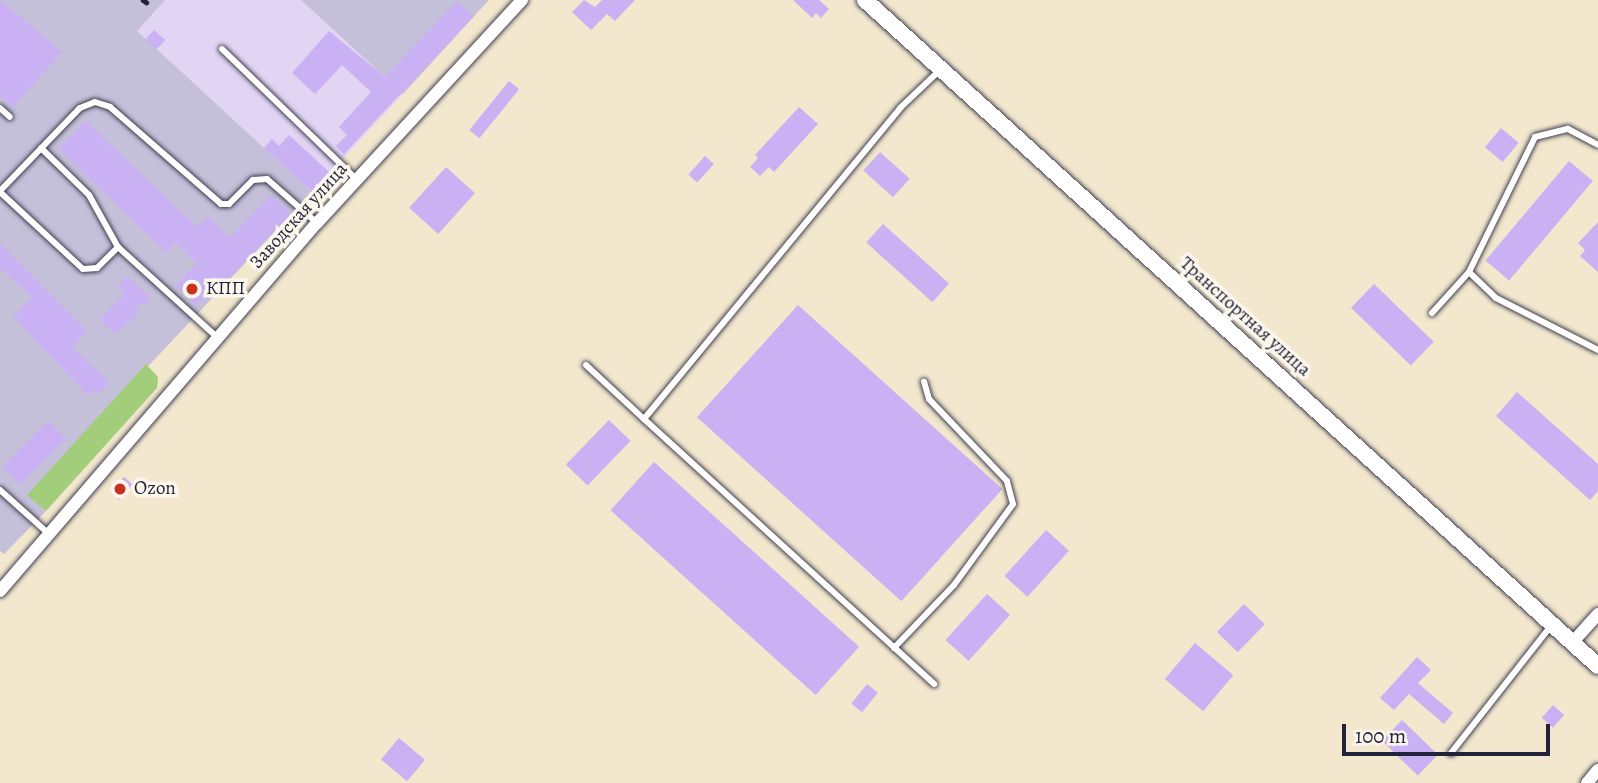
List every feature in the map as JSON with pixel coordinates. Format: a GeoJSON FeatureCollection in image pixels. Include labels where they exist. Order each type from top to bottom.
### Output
{"type":"FeatureCollection","features":[{"type":"Feature","properties":{"kind":"street","name":"Заводская улица"},"geometry":{"type":"LineString","coordinates":[[0,591],[317,223],[522,0]]}},
{"type":"Feature","properties":{"kind":"street","name":"Транспортная улица"},"geometry":{"type":"LineString","coordinates":[[864,0],[1598,666]]}},
{"type":"Feature","properties":{"kind":"street"},"geometry":{"type":"LineString","coordinates":[[1572,643],[1598,614]]}},
{"type":"Feature","properties":{"kind":"lane"},"geometry":{"type":"LineString","coordinates":[[222,49],[357,180]]}},
{"type":"Feature","properties":{"kind":"lane"},"geometry":{"type":"LineString","coordinates":[[643,419],[900,108],[941,70]]}},
{"type":"Feature","properties":{"kind":"lane"},"geometry":{"type":"LineString","coordinates":[[118,247],[97,268],[83,269],[0,192],[87,103],[103,104],[221,204],[229,204],[253,180],[267,179],[317,223]]}},
{"type":"Feature","properties":{"kind":"lane"},"geometry":{"type":"LineString","coordinates":[[0,108],[10,117]]}},
{"type":"Feature","properties":{"kind":"lane"},"geometry":{"type":"LineString","coordinates":[[1432,313],[1469,272],[1535,137],[1569,129],[1598,145]]}},
{"type":"Feature","properties":{"kind":"lane"},"geometry":{"type":"LineString","coordinates":[[41,148],[89,195],[118,247],[217,337]]}},
{"type":"Feature","properties":{"kind":"lane"},"geometry":{"type":"LineString","coordinates":[[1469,272],[1496,298],[1598,350]]}},
{"type":"Feature","properties":{"kind":"lane"},"geometry":{"type":"LineString","coordinates":[[586,365],[934,684]]}},
{"type":"Feature","properties":{"kind":"lane"},"geometry":{"type":"LineString","coordinates":[[894,648],[968,568],[1013,504],[1007,481],[929,399],[924,382]]}},
{"type":"Feature","properties":{"kind":"lane"},"geometry":{"type":"LineString","coordinates":[[0,490],[50,535]]}},
{"type":"Feature","properties":{"kind":"lane"},"geometry":{"type":"LineString","coordinates":[[1451,753],[1552,624]]}},
{"type":"Feature","properties":{"kind":"shaded area"},"geometry":{"type":"Polygon","coordinates":[[[0,0],[165,0],[137,31],[312,192],[28,494],[46,511],[4,554],[0,551],[0,0]]]}},
{"type":"Feature","properties":{"kind":"shaded area"},"geometry":{"type":"Polygon","coordinates":[[[165,0],[301,0],[403,94],[312,192],[136,31],[165,0]]]}},
{"type":"Feature","properties":{"kind":"shaded area"},"geometry":{"type":"Polygon","coordinates":[[[301,0],[489,0],[403,94],[301,0]]]}},
{"type":"Feature","properties":{"kind":"green space"},"geometry":{"type":"Polygon","coordinates":[[[146,364],[158,377],[157,388],[46,511],[27,495],[146,364]]]}},
{"type":"Feature","properties":{"kind":"building"},"geometry":{"type":"Polygon","coordinates":[[[0,0],[62,52],[13,107],[0,96],[0,0]]]}},
{"type":"Feature","properties":{"kind":"building"},"geometry":{"type":"Polygon","coordinates":[[[584,0],[595,7],[602,0],[635,0],[615,21],[607,14],[591,30],[572,12],[584,0]]]}},
{"type":"Feature","properties":{"kind":"building"},"geometry":{"type":"Polygon","coordinates":[[[793,0],[819,0],[829,9],[821,18],[816,13],[812,18],[793,0]]]}},
{"type":"Feature","properties":{"kind":"building"},"geometry":{"type":"Polygon","coordinates":[[[457,1],[473,17],[344,154],[336,146],[347,135],[339,127],[371,92],[342,65],[315,94],[292,73],[329,31],[385,77],[457,1]]]}},
{"type":"Feature","properties":{"kind":"building"},"geometry":{"type":"Polygon","coordinates":[[[154,30],[165,40],[156,50],[145,40],[154,30]]]}},
{"type":"Feature","properties":{"kind":"building"},"geometry":{"type":"Polygon","coordinates":[[[509,81],[519,89],[479,138],[469,130],[509,81]]]}},
{"type":"Feature","properties":{"kind":"building"},"geometry":{"type":"Polygon","coordinates":[[[799,107],[818,124],[774,172],[769,167],[760,176],[750,167],[758,158],[755,155],[799,107]]]}},
{"type":"Feature","properties":{"kind":"building"},"geometry":{"type":"Polygon","coordinates":[[[86,121],[197,227],[208,217],[230,238],[271,195],[291,214],[222,286],[218,282],[196,305],[176,286],[197,263],[175,242],[166,252],[59,149],[86,121]]]}},
{"type":"Feature","properties":{"kind":"building"},"geometry":{"type":"Polygon","coordinates":[[[1501,128],[1519,143],[1503,162],[1485,147],[1501,128]]]}},
{"type":"Feature","properties":{"kind":"building"},"geometry":{"type":"Polygon","coordinates":[[[289,135],[329,172],[312,192],[264,148],[272,139],[279,146],[289,135]]]}},
{"type":"Feature","properties":{"kind":"building"},"geometry":{"type":"Polygon","coordinates":[[[880,152],[910,179],[893,197],[863,171],[880,152]]]}},
{"type":"Feature","properties":{"kind":"building"},"geometry":{"type":"Polygon","coordinates":[[[705,156],[714,164],[697,183],[688,175],[705,156]]]}},
{"type":"Feature","properties":{"kind":"building"},"geometry":{"type":"Polygon","coordinates":[[[1569,161],[1593,181],[1509,281],[1485,261],[1569,161]]]}},
{"type":"Feature","properties":{"kind":"building"},"geometry":{"type":"Polygon","coordinates":[[[446,167],[475,193],[438,234],[409,208],[446,167]]]}},
{"type":"Feature","properties":{"kind":"building"},"geometry":{"type":"Polygon","coordinates":[[[1598,222],[1598,272],[1580,256],[1585,250],[1578,243],[1598,222]]]}},
{"type":"Feature","properties":{"kind":"building"},"geometry":{"type":"Polygon","coordinates":[[[883,224],[949,284],[932,302],[866,243],[883,224]]]}},
{"type":"Feature","properties":{"kind":"building"},"geometry":{"type":"Polygon","coordinates":[[[0,243],[87,331],[72,347],[109,382],[98,394],[93,390],[88,395],[13,317],[32,297],[0,268],[0,243]]]}},
{"type":"Feature","properties":{"kind":"building"},"geometry":{"type":"Polygon","coordinates":[[[127,276],[150,297],[150,302],[137,305],[138,315],[115,334],[100,320],[125,293],[118,286],[127,276]]]}},
{"type":"Feature","properties":{"kind":"building"},"geometry":{"type":"Polygon","coordinates":[[[1374,284],[1434,342],[1411,365],[1351,308],[1374,284]]]}},
{"type":"Feature","properties":{"kind":"building"},"geometry":{"type":"Polygon","coordinates":[[[798,305],[1002,489],[901,601],[697,417],[798,305]]]}},
{"type":"Feature","properties":{"kind":"building"},"geometry":{"type":"Polygon","coordinates":[[[1517,392],[1598,464],[1598,491],[1590,500],[1496,416],[1517,392]]]}},
{"type":"Feature","properties":{"kind":"building"},"geometry":{"type":"Polygon","coordinates":[[[609,420],[631,441],[588,485],[566,465],[609,420]]]}},
{"type":"Feature","properties":{"kind":"building"},"geometry":{"type":"Polygon","coordinates":[[[48,421],[66,439],[20,485],[2,467],[48,421]]]}},
{"type":"Feature","properties":{"kind":"building"},"geometry":{"type":"Polygon","coordinates":[[[654,462],[859,647],[816,695],[611,510],[654,462]]]}},
{"type":"Feature","properties":{"kind":"building"},"geometry":{"type":"Polygon","coordinates":[[[124,477],[132,484],[119,500],[110,493],[124,477]]]}},
{"type":"Feature","properties":{"kind":"building"},"geometry":{"type":"Polygon","coordinates":[[[1046,530],[1069,551],[1028,597],[1005,576],[1046,530]]]}},
{"type":"Feature","properties":{"kind":"building"},"geometry":{"type":"Polygon","coordinates":[[[987,594],[1010,615],[969,661],[946,640],[987,594]]]}},
{"type":"Feature","properties":{"kind":"building"},"geometry":{"type":"Polygon","coordinates":[[[1244,604],[1265,624],[1238,652],[1217,632],[1244,604]]]}},
{"type":"Feature","properties":{"kind":"building"},"geometry":{"type":"Polygon","coordinates":[[[1195,643],[1233,675],[1203,711],[1165,679],[1195,643]]]}},
{"type":"Feature","properties":{"kind":"building"},"geometry":{"type":"Polygon","coordinates":[[[1417,657],[1431,670],[1418,683],[1453,713],[1444,724],[1409,694],[1394,710],[1380,698],[1417,657]]]}},
{"type":"Feature","properties":{"kind":"building"},"geometry":{"type":"Polygon","coordinates":[[[867,684],[878,693],[862,712],[851,703],[867,684]]]}},
{"type":"Feature","properties":{"kind":"building"},"geometry":{"type":"Polygon","coordinates":[[[1553,705],[1564,715],[1553,728],[1542,718],[1553,705]]]}},
{"type":"Feature","properties":{"kind":"building"},"geometry":{"type":"Polygon","coordinates":[[[1402,720],[1438,755],[1418,776],[1382,741],[1402,720]]]}},
{"type":"Feature","properties":{"kind":"building"},"geometry":{"type":"Polygon","coordinates":[[[399,738],[425,760],[407,781],[381,759],[399,738]]]}},
{"type":"Feature","properties":{"kind":"place","name":"КПП"},"geometry":{"type":"Point","coordinates":[192,289]}},
{"type":"Feature","properties":{"kind":"place","name":"Ozon"},"geometry":{"type":"Point","coordinates":[120,489]}}]}
